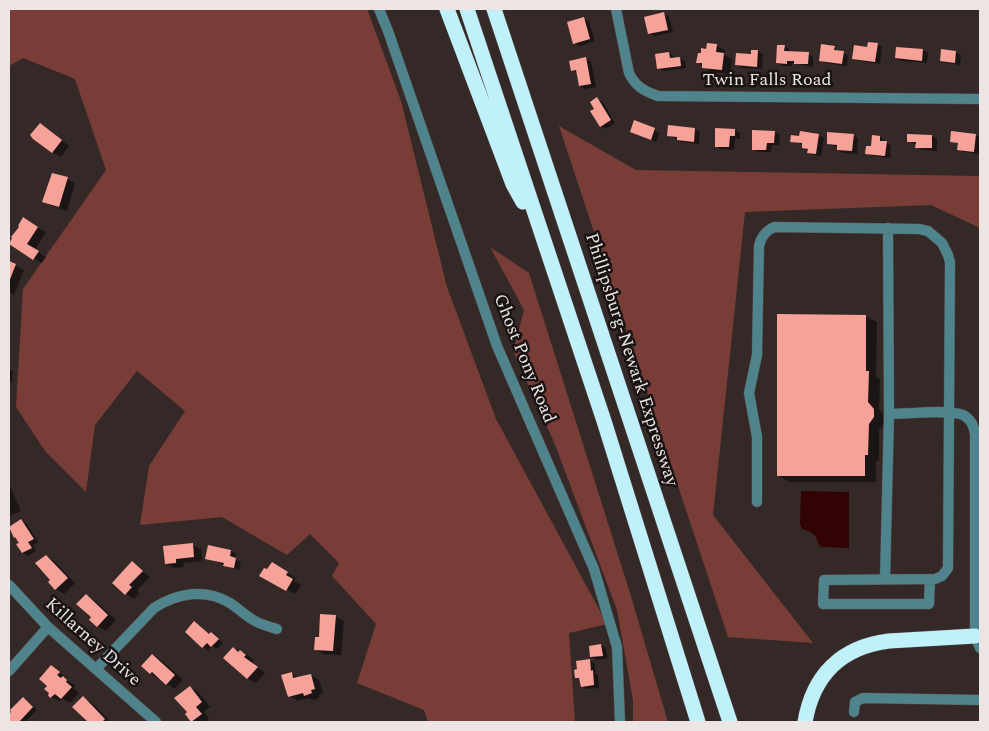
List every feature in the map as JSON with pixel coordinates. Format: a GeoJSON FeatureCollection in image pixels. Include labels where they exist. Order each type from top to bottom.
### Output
{"type":"FeatureCollection","features":[{"type":"Feature","properties":{"kind":"highway"},"geometry":{"type":"LineString","coordinates":[[446,9],[513,184],[541,234]]}},
{"type":"Feature","properties":{"kind":"highway"},"geometry":{"type":"LineString","coordinates":[[467,9],[607,430],[698,722]]}},
{"type":"Feature","properties":{"kind":"highway","name":"Phillipsburg-Newark Expressway"},"geometry":{"type":"LineString","coordinates":[[494,9],[730,722]]}},
{"type":"Feature","properties":{"kind":"highway"},"geometry":{"type":"LineString","coordinates":[[805,722],[807,708],[813,692],[822,677],[839,660],[852,651],[875,642],[978,640]]}},
{"type":"Feature","properties":{"kind":"street","name":"Ghost Pony Road"},"geometry":{"type":"LineString","coordinates":[[378,9],[388,31],[497,346],[594,569],[617,647],[620,722]]}},
{"type":"Feature","properties":{"kind":"street","name":"Twin Falls Road"},"geometry":{"type":"LineString","coordinates":[[616,9],[628,73],[633,82],[640,88],[658,96],[980,99]]}},
{"type":"Feature","properties":{"kind":"street"},"geometry":{"type":"LineString","coordinates":[[757,502],[757,437],[749,393],[757,354],[759,246],[762,236],[774,227],[888,228],[928,231],[942,243],[948,255],[948,568],[942,576],[930,580],[824,580],[823,604],[929,604],[930,580]]}},
{"type":"Feature","properties":{"kind":"street"},"geometry":{"type":"LineString","coordinates":[[885,579],[889,414],[888,228]]}},
{"type":"Feature","properties":{"kind":"street"},"geometry":{"type":"LineString","coordinates":[[889,414],[949,413],[963,415],[973,423],[978,640]]}},
{"type":"Feature","properties":{"kind":"street","name":"Killarney Drive"},"geometry":{"type":"LineString","coordinates":[[9,585],[48,627],[156,722]]}},
{"type":"Feature","properties":{"kind":"street"},"geometry":{"type":"LineString","coordinates":[[96,669],[154,608],[165,601],[185,594],[212,596],[231,604],[257,622],[277,629]]}},
{"type":"Feature","properties":{"kind":"street"},"geometry":{"type":"LineString","coordinates":[[9,671],[48,627]]}},
{"type":"Feature","properties":{"kind":"street"},"geometry":{"type":"LineString","coordinates":[[854,712],[855,702],[863,698],[980,700]]}},
{"type":"Feature","properties":{"kind":"shaded area"},"geometry":{"type":"Polygon","coordinates":[[[9,9],[367,9],[401,101],[447,287],[496,419],[607,624],[569,633],[575,722],[428,722],[424,710],[357,683],[376,624],[332,576],[339,563],[310,534],[287,555],[222,517],[140,525],[149,466],[185,411],[137,371],[95,425],[86,492],[45,451],[16,407],[23,289],[106,170],[75,79],[23,58],[9,66],[9,9]]]}},
{"type":"Feature","properties":{"kind":"shaded area"},"geometry":{"type":"Polygon","coordinates":[[[559,126],[636,170],[980,176],[980,228],[931,205],[745,212],[713,515],[813,643],[728,637],[559,126]]]}},
{"type":"Feature","properties":{"kind":"shaded area"},"geometry":{"type":"Polygon","coordinates":[[[490,247],[529,273],[630,593],[668,722],[633,722],[633,700],[617,610],[554,442],[513,351],[524,310],[490,247]]]}},
{"type":"Feature","properties":{"kind":"shaded area"},"geometry":{"type":"Polygon","coordinates":[[[801,491],[849,492],[849,548],[821,547],[815,535],[802,529],[800,524],[801,491]]]}},
{"type":"Feature","properties":{"kind":"building"},"geometry":{"type":"Polygon","coordinates":[[[664,12],[668,30],[648,34],[644,17],[664,12]]]}},
{"type":"Feature","properties":{"kind":"building"},"geometry":{"type":"Polygon","coordinates":[[[584,17],[590,39],[573,44],[567,22],[584,17]]]}},
{"type":"Feature","properties":{"kind":"building"},"geometry":{"type":"Polygon","coordinates":[[[868,42],[878,43],[875,62],[852,59],[854,45],[867,47],[868,42]]]}},
{"type":"Feature","properties":{"kind":"building"},"geometry":{"type":"Polygon","coordinates":[[[707,43],[717,44],[716,52],[724,53],[722,70],[702,68],[702,63],[696,63],[698,53],[701,53],[701,48],[706,49],[707,43]]]}},
{"type":"Feature","properties":{"kind":"building"},"geometry":{"type":"Polygon","coordinates":[[[821,44],[835,46],[834,50],[844,51],[842,64],[819,61],[821,44]]]}},
{"type":"Feature","properties":{"kind":"building"},"geometry":{"type":"Polygon","coordinates":[[[777,45],[785,45],[784,51],[809,52],[808,64],[794,64],[794,61],[787,61],[787,64],[776,63],[777,45]]]}},
{"type":"Feature","properties":{"kind":"building"},"geometry":{"type":"Polygon","coordinates":[[[896,47],[923,49],[922,61],[895,58],[896,47]]]}},
{"type":"Feature","properties":{"kind":"building"},"geometry":{"type":"Polygon","coordinates":[[[941,49],[956,51],[955,63],[940,61],[941,49]]]}},
{"type":"Feature","properties":{"kind":"building"},"geometry":{"type":"Polygon","coordinates":[[[751,50],[758,50],[757,67],[735,65],[736,53],[751,54],[751,50]]]}},
{"type":"Feature","properties":{"kind":"building"},"geometry":{"type":"Polygon","coordinates":[[[669,52],[670,58],[680,57],[681,66],[657,69],[655,54],[669,52]]]}},
{"type":"Feature","properties":{"kind":"building"},"geometry":{"type":"Polygon","coordinates":[[[586,57],[591,84],[579,86],[576,70],[571,71],[569,61],[586,57]]]}},
{"type":"Feature","properties":{"kind":"building"},"geometry":{"type":"Polygon","coordinates":[[[597,97],[611,120],[600,127],[590,111],[594,109],[590,102],[597,97]]]}},
{"type":"Feature","properties":{"kind":"building"},"geometry":{"type":"Polygon","coordinates":[[[634,120],[655,128],[651,140],[630,132],[634,120]]]}},
{"type":"Feature","properties":{"kind":"building"},"geometry":{"type":"Polygon","coordinates":[[[40,123],[62,140],[52,153],[30,135],[40,123]]]}},
{"type":"Feature","properties":{"kind":"building"},"geometry":{"type":"Polygon","coordinates":[[[668,125],[695,128],[694,142],[677,140],[677,137],[667,136],[668,125]]]}},
{"type":"Feature","properties":{"kind":"building"},"geometry":{"type":"Polygon","coordinates":[[[715,128],[735,129],[735,136],[730,136],[729,147],[715,147],[715,128]]]}},
{"type":"Feature","properties":{"kind":"building"},"geometry":{"type":"Polygon","coordinates":[[[752,130],[775,131],[774,143],[767,143],[766,150],[752,150],[752,130]]]}},
{"type":"Feature","properties":{"kind":"building"},"geometry":{"type":"Polygon","coordinates":[[[800,131],[819,134],[816,154],[807,153],[808,149],[802,148],[802,143],[790,142],[791,135],[799,136],[800,131]]]}},
{"type":"Feature","properties":{"kind":"building"},"geometry":{"type":"Polygon","coordinates":[[[951,131],[976,134],[974,152],[957,150],[958,143],[950,142],[951,131]]]}},
{"type":"Feature","properties":{"kind":"building"},"geometry":{"type":"Polygon","coordinates":[[[827,132],[854,134],[852,151],[837,150],[837,145],[827,144],[827,132]]]}},
{"type":"Feature","properties":{"kind":"building"},"geometry":{"type":"Polygon","coordinates":[[[907,134],[932,135],[932,148],[915,148],[916,142],[907,142],[907,134]]]}},
{"type":"Feature","properties":{"kind":"building"},"geometry":{"type":"Polygon","coordinates":[[[872,135],[880,136],[880,141],[887,141],[885,156],[865,154],[866,146],[871,146],[872,135]]]}},
{"type":"Feature","properties":{"kind":"building"},"geometry":{"type":"Polygon","coordinates":[[[52,173],[68,177],[59,207],[42,202],[52,173]]]}},
{"type":"Feature","properties":{"kind":"building"},"geometry":{"type":"Polygon","coordinates":[[[23,217],[38,227],[27,244],[39,251],[33,260],[9,244],[23,217]]]}},
{"type":"Feature","properties":{"kind":"building"},"geometry":{"type":"Polygon","coordinates":[[[9,261],[16,264],[9,282],[9,261]]]}},
{"type":"Feature","properties":{"kind":"building"},"geometry":{"type":"Polygon","coordinates":[[[777,314],[866,315],[866,371],[869,371],[868,402],[874,409],[874,417],[869,424],[868,455],[865,455],[865,476],[777,476],[777,314]]]}},
{"type":"Feature","properties":{"kind":"building"},"geometry":{"type":"Polygon","coordinates":[[[21,519],[34,539],[28,542],[32,548],[22,553],[16,544],[19,543],[14,538],[9,527],[21,519]]]}},
{"type":"Feature","properties":{"kind":"building"},"geometry":{"type":"Polygon","coordinates":[[[193,543],[194,557],[176,559],[176,563],[165,564],[163,546],[193,543]]]}},
{"type":"Feature","properties":{"kind":"building"},"geometry":{"type":"Polygon","coordinates":[[[208,545],[231,550],[230,556],[236,558],[234,568],[223,566],[224,563],[205,559],[208,545]]]}},
{"type":"Feature","properties":{"kind":"building"},"geometry":{"type":"Polygon","coordinates":[[[46,555],[68,578],[55,590],[48,582],[50,580],[35,563],[46,555]]]}},
{"type":"Feature","properties":{"kind":"building"},"geometry":{"type":"Polygon","coordinates":[[[132,561],[143,571],[129,585],[132,587],[125,595],[112,583],[132,561]]]}},
{"type":"Feature","properties":{"kind":"building"},"geometry":{"type":"Polygon","coordinates":[[[272,562],[288,572],[286,575],[293,579],[286,591],[259,576],[264,568],[267,569],[272,562]]]}},
{"type":"Feature","properties":{"kind":"building"},"geometry":{"type":"Polygon","coordinates":[[[86,594],[108,615],[97,627],[89,620],[91,617],[76,604],[86,594]]]}},
{"type":"Feature","properties":{"kind":"building"},"geometry":{"type":"Polygon","coordinates":[[[320,614],[336,615],[333,651],[314,650],[315,637],[319,637],[320,614]]]}},
{"type":"Feature","properties":{"kind":"building"},"geometry":{"type":"Polygon","coordinates":[[[194,621],[209,634],[211,632],[219,639],[211,647],[207,643],[202,648],[185,632],[194,621]]]}},
{"type":"Feature","properties":{"kind":"building"},"geometry":{"type":"Polygon","coordinates":[[[601,644],[603,656],[590,657],[589,646],[601,644]]]}},
{"type":"Feature","properties":{"kind":"building"},"geometry":{"type":"Polygon","coordinates":[[[233,647],[238,652],[240,650],[246,655],[244,657],[258,667],[247,679],[223,658],[233,647]]]}},
{"type":"Feature","properties":{"kind":"building"},"geometry":{"type":"Polygon","coordinates":[[[152,654],[175,675],[166,685],[152,672],[150,674],[141,666],[152,654]]]}},
{"type":"Feature","properties":{"kind":"building"},"geometry":{"type":"Polygon","coordinates":[[[590,659],[594,685],[581,687],[579,678],[575,678],[576,661],[590,659]]]}},
{"type":"Feature","properties":{"kind":"building"},"geometry":{"type":"Polygon","coordinates":[[[51,665],[60,672],[57,675],[61,678],[63,676],[72,687],[61,699],[55,694],[50,698],[49,693],[44,689],[47,686],[39,679],[51,665]]]}},
{"type":"Feature","properties":{"kind":"building"},"geometry":{"type":"Polygon","coordinates":[[[292,672],[293,678],[311,674],[315,689],[311,690],[312,693],[304,696],[303,693],[288,697],[281,675],[292,672]]]}},
{"type":"Feature","properties":{"kind":"building"},"geometry":{"type":"Polygon","coordinates":[[[190,686],[202,702],[196,707],[202,714],[191,722],[185,714],[187,712],[174,698],[190,686]]]}},
{"type":"Feature","properties":{"kind":"building"},"geometry":{"type":"Polygon","coordinates":[[[83,696],[105,719],[102,722],[88,722],[72,707],[83,696]]]}},
{"type":"Feature","properties":{"kind":"building"},"geometry":{"type":"Polygon","coordinates":[[[23,697],[33,707],[19,722],[9,722],[10,710],[23,697]]]}}]}
